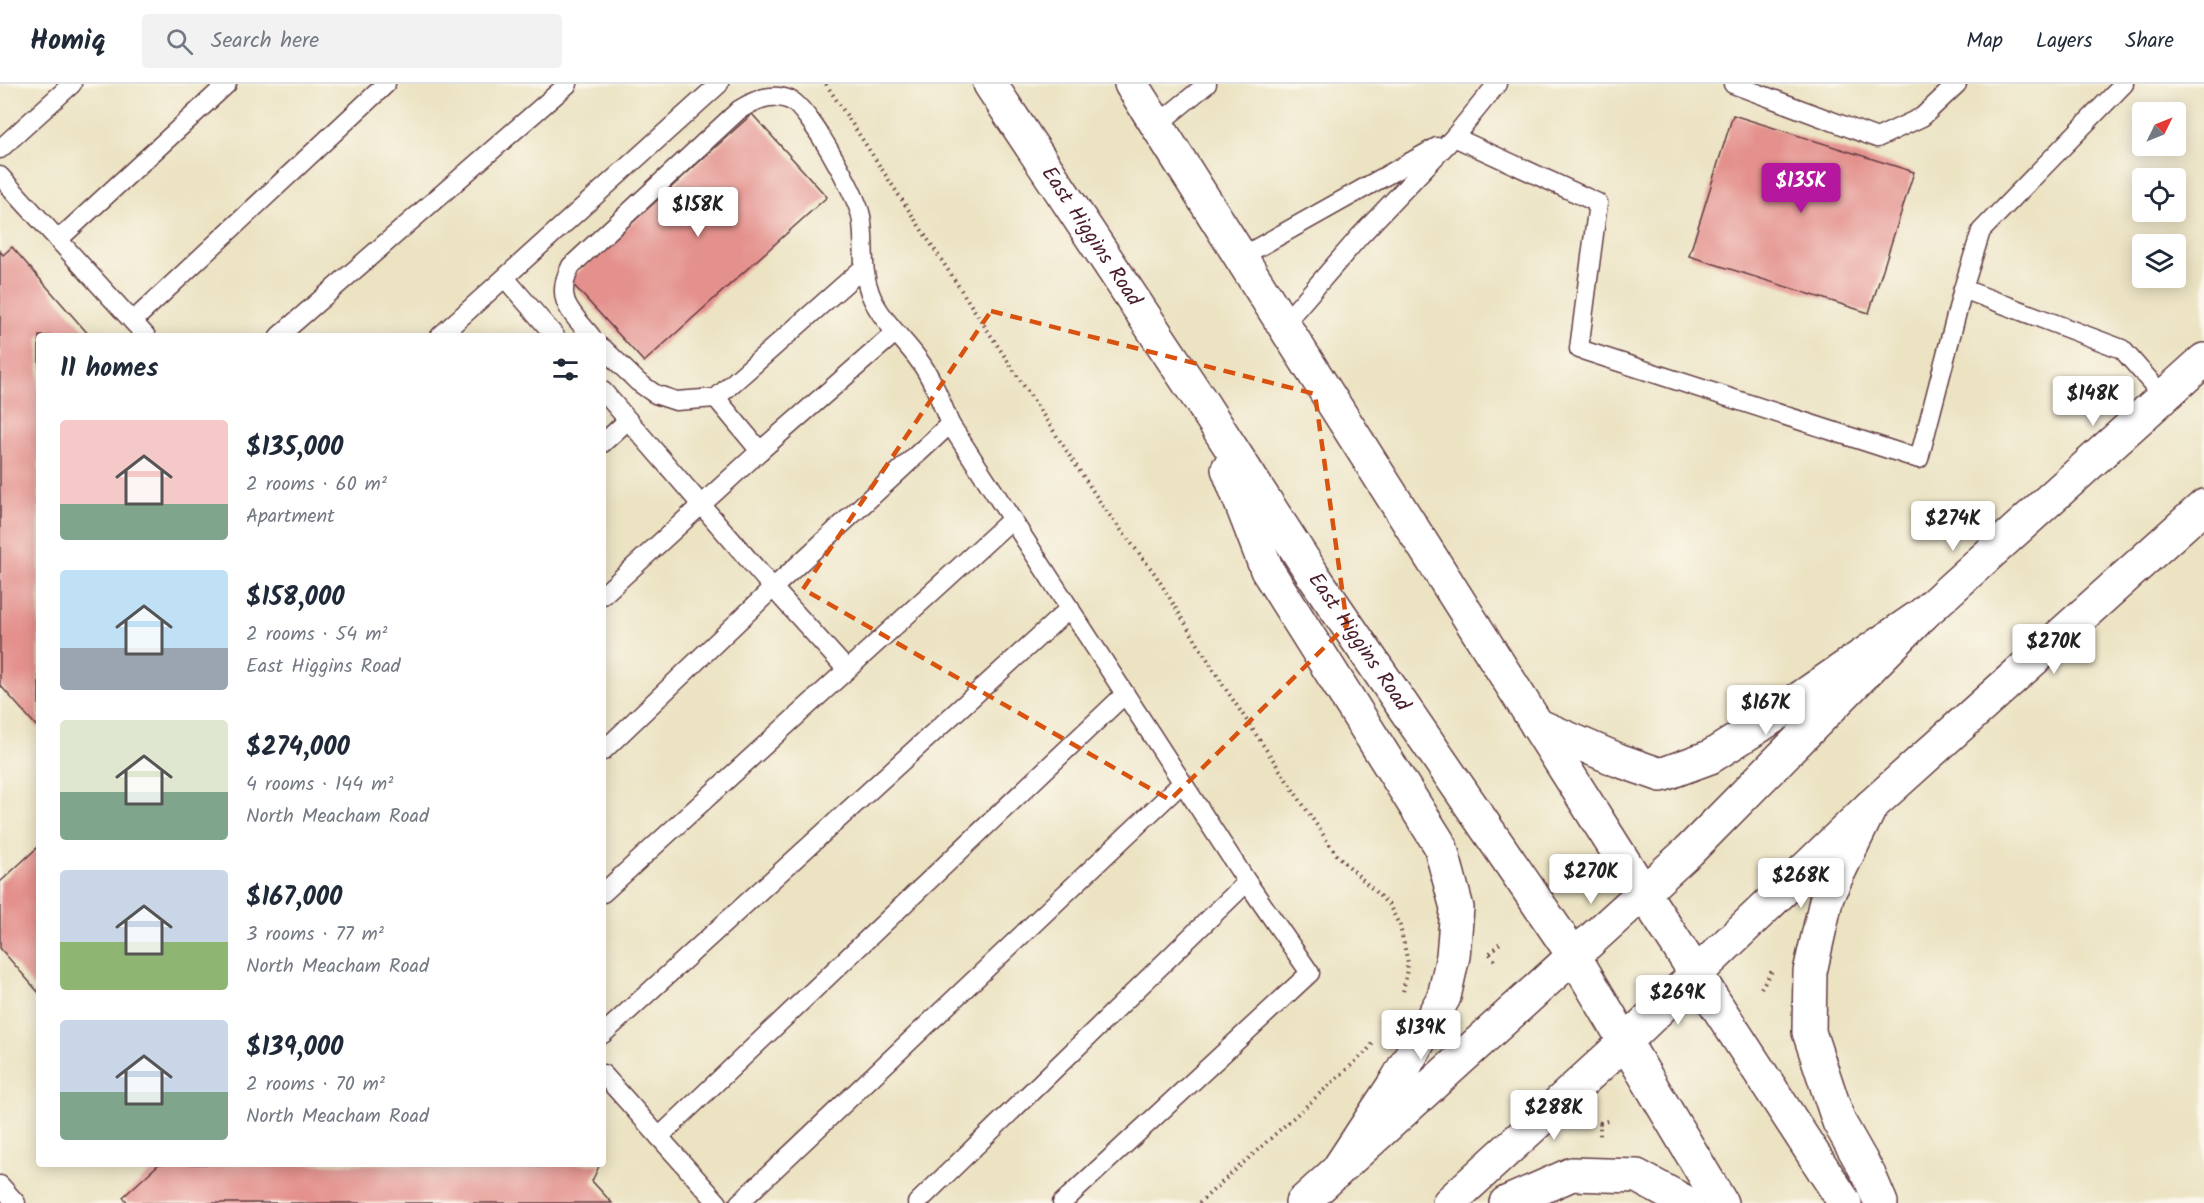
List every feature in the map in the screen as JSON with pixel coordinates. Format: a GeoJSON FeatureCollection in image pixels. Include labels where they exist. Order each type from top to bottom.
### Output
{"type":"FeatureCollection","features":[{"type":"Feature","properties":{"kind":"main road","name":"East Higgins Road"},"geometry":{"type":"LineString","coordinates":[[990,84],[1313,575],[1574,956],[1721,1203]]}},
{"type":"Feature","properties":{"kind":"main road"},"geometry":{"type":"LineString","coordinates":[[1131,84],[1537,726],[1845,1203]]}},
{"type":"Feature","properties":{"kind":"main road"},"geometry":{"type":"LineString","coordinates":[[1302,1203],[1689,851],[1923,614],[2204,360]]}},
{"type":"Feature","properties":{"kind":"main road"},"geometry":{"type":"LineString","coordinates":[[1202,403],[1267,570],[1440,845],[1457,908],[1453,956],[1444,997],[1397,1080],[1337,1171]]}},
{"type":"Feature","properties":{"kind":"main road"},"geometry":{"type":"LineString","coordinates":[[1449,1203],[1625,1042],[1871,806],[2204,506]]}},
{"type":"Feature","properties":{"kind":"main road"},"geometry":{"type":"LineString","coordinates":[[1537,726],[1618,760],[1661,775],[1710,757],[1771,719],[1923,614]]}},
{"type":"Feature","properties":{"kind":"main road"},"geometry":{"type":"LineString","coordinates":[[1871,806],[1827,896],[1810,972],[1809,1032],[1839,1122],[1869,1175],[1881,1203]]}},
{"type":"Feature","properties":{"kind":"main road"},"geometry":{"type":"LineString","coordinates":[[1506,1203],[1572,1174],[1637,1176],[1687,1203]]}},
{"type":"Feature","properties":{"kind":"lane"},"geometry":{"type":"LineString","coordinates":[[0,148],[72,84]]}},
{"type":"Feature","properties":{"kind":"lane"},"geometry":{"type":"LineString","coordinates":[[58,240],[227,84]]}},
{"type":"Feature","properties":{"kind":"lane"},"geometry":{"type":"LineString","coordinates":[[133,321],[386,84]]}},
{"type":"Feature","properties":{"kind":"lane"},"geometry":{"type":"LineString","coordinates":[[282,333],[568,84]]}},
{"type":"Feature","properties":{"kind":"lane"},"geometry":{"type":"LineString","coordinates":[[443,333],[720,84]]}},
{"type":"Feature","properties":{"kind":"lane"},"geometry":{"type":"LineString","coordinates":[[1157,125],[1207,84]]}},
{"type":"Feature","properties":{"kind":"lane"},"geometry":{"type":"LineString","coordinates":[[1282,326],[1359,237],[1454,137],[1497,84]]}},
{"type":"Feature","properties":{"kind":"lane"},"geometry":{"type":"LineString","coordinates":[[1733,84],[1878,138],[1922,117],[1957,84]]}},
{"type":"Feature","properties":{"kind":"lane"},"geometry":{"type":"LineString","coordinates":[[1454,137],[1598,204],[1579,349],[1919,459],[1963,289],[1981,231],[2124,84]]}},
{"type":"Feature","properties":{"kind":"lane"},"geometry":{"type":"LineString","coordinates":[[589,333],[570,310],[562,293],[564,280],[571,266],[739,110],[757,99],[775,96],[792,100],[802,110],[840,168],[855,197],[861,215],[863,268],[870,294],[895,333],[918,359],[937,390],[950,424],[1182,783],[1310,973],[1062,1203]]}},
{"type":"Feature","properties":{"kind":"lane"},"geometry":{"type":"LineString","coordinates":[[1241,257],[1454,137]]}},
{"type":"Feature","properties":{"kind":"lane"},"geometry":{"type":"LineString","coordinates":[[0,176],[143,333]]}},
{"type":"Feature","properties":{"kind":"lane"},"geometry":{"type":"LineString","coordinates":[[606,351],[638,382],[655,394],[676,401],[716,398],[863,268]]}},
{"type":"Feature","properties":{"kind":"lane"},"geometry":{"type":"LineString","coordinates":[[505,278],[552,333]]}},
{"type":"Feature","properties":{"kind":"lane"},"geometry":{"type":"LineString","coordinates":[[1963,289],[2122,349],[2164,397]]}},
{"type":"Feature","properties":{"kind":"lane"},"geometry":{"type":"LineString","coordinates":[[606,592],[760,451],[895,333]]}},
{"type":"Feature","properties":{"kind":"lane"},"geometry":{"type":"LineString","coordinates":[[606,394],[847,670]]}},
{"type":"Feature","properties":{"kind":"lane"},"geometry":{"type":"LineString","coordinates":[[716,398],[760,451]]}},
{"type":"Feature","properties":{"kind":"lane"},"geometry":{"type":"LineString","coordinates":[[606,440],[628,420]]}},
{"type":"Feature","properties":{"kind":"lane"},"geometry":{"type":"LineString","coordinates":[[606,748],[773,588],[950,424]]}},
{"type":"Feature","properties":{"kind":"lane"},"geometry":{"type":"LineString","coordinates":[[606,891],[1012,519]]}},
{"type":"Feature","properties":{"kind":"lane"},"geometry":{"type":"LineString","coordinates":[[606,1031],[1070,608]]}},
{"type":"Feature","properties":{"kind":"lane"},"geometry":{"type":"LineString","coordinates":[[659,1137],[1125,694]]}},
{"type":"Feature","properties":{"kind":"lane"},"geometry":{"type":"LineString","coordinates":[[739,1203],[1182,783]]}},
{"type":"Feature","properties":{"kind":"lane"},"geometry":{"type":"LineString","coordinates":[[916,1203],[1247,882]]}},
{"type":"Feature","properties":{"kind":"lane"},"geometry":{"type":"LineString","coordinates":[[606,1077],[718,1203]]}},
{"type":"Feature","properties":{"kind":"lane"},"geometry":{"type":"LineString","coordinates":[[0,1185],[16,1203]]}},
{"type":"Feature","properties":{"kind":"path"},"geometry":{"type":"LineString","coordinates":[[826,84],[1104,508],[1155,574],[1223,685],[1336,854],[1389,905],[1400,926],[1408,963],[1403,993],[1399,1002]]}},
{"type":"Feature","properties":{"kind":"path"},"geometry":{"type":"LineString","coordinates":[[1490,953],[1500,943]]}},
{"type":"Feature","properties":{"kind":"path"},"geometry":{"type":"LineString","coordinates":[[1761,988],[1774,967]]}},
{"type":"Feature","properties":{"kind":"path"},"geometry":{"type":"LineString","coordinates":[[1199,1203],[1366,1052],[1378,1036]]}},
{"type":"Feature","properties":{"kind":"path"},"geometry":{"type":"LineString","coordinates":[[1590,1120],[1600,1123],[1610,1120]]}},
{"type":"Feature","properties":{"kind":"path"},"geometry":{"type":"LineString","coordinates":[[1600,1123],[1600,1139]]}},
{"type":"Feature","properties":{"kind":"highlighted area"},"geometry":{"type":"Polygon","coordinates":[[[991,311],[1315,394],[1347,625],[1170,800],[803,589],[991,311]]]}},
{"type":"Feature","properties":{"kind":"building"},"geometry":{"type":"Polygon","coordinates":[[[752,114],[827,197],[644,362],[569,280],[752,114]]]}},
{"type":"Feature","properties":{"kind":"building"},"geometry":{"type":"Polygon","coordinates":[[[1733,115],[1914,172],[1869,313],[1689,256],[1733,115]]]}},
{"type":"Feature","properties":{"kind":"building"},"geometry":{"type":"Polygon","coordinates":[[[12,247],[87,333],[36,333],[36,726],[0,685],[0,251],[3,255],[12,247]]]}},
{"type":"Feature","properties":{"kind":"building"},"geometry":{"type":"Polygon","coordinates":[[[36,849],[36,990],[0,948],[0,882],[36,849]]]}},
{"type":"Feature","properties":{"kind":"building"},"geometry":{"type":"Polygon","coordinates":[[[156,1167],[599,1167],[592,1181],[612,1203],[128,1203],[123,1197],[156,1167]]]}}]}
